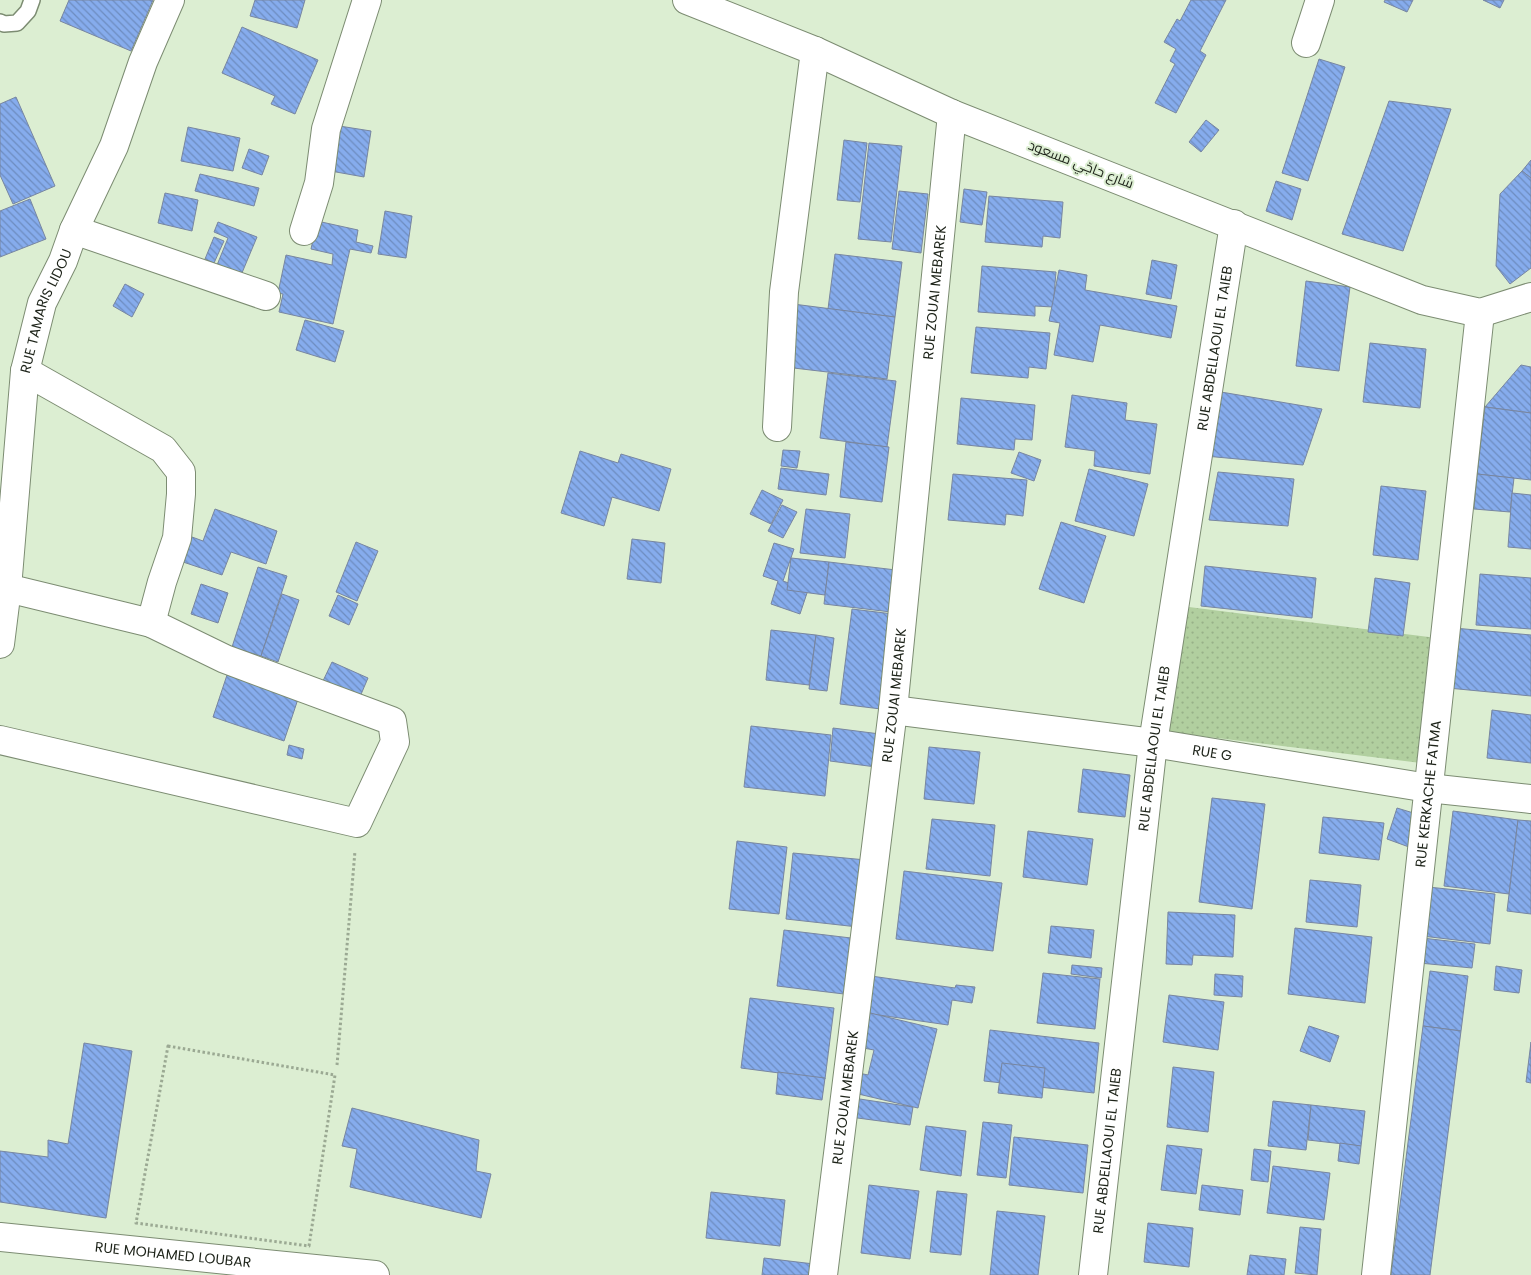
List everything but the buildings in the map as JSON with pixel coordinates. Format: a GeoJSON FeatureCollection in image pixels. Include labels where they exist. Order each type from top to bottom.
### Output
{"type":"FeatureCollection","features":[{"type":"Feature","properties":{"kind":"street","name":"RUE TAMARIS LIDOU"},"geometry":{"type":"LineString","coordinates":[[0,644],[7,588],[25,371],[42,303],[64,262],[74,230],[114,146],[143,62],[170,0]]}},
{"type":"Feature","properties":{"kind":"street"},"geometry":{"type":"LineString","coordinates":[[304,231],[319,183],[326,129],[367,0]]}},
{"type":"Feature","properties":{"kind":"street","name":"شارع حاجّي مسعود"},"geometry":{"type":"LineString","coordinates":[[687,0],[815,51],[952,114],[1422,300],[1480,313]]}},
{"type":"Feature","properties":{"kind":"street"},"geometry":{"type":"LineString","coordinates":[[1306,42],[1320,0]]}},
{"type":"Feature","properties":{"kind":"street"},"geometry":{"type":"LineString","coordinates":[[777,427],[784,292],[815,51]]}},
{"type":"Feature","properties":{"kind":"street","name":"RUE ZOUAI MEBAREK"},"geometry":{"type":"LineString","coordinates":[[823,1275],[893,710],[952,114]]}},
{"type":"Feature","properties":{"kind":"street","name":"RUE ABDELLAOUI EL TAIEB"},"geometry":{"type":"LineString","coordinates":[[1093,1275],[1153,743],[1234,224]]}},
{"type":"Feature","properties":{"kind":"street"},"geometry":{"type":"LineString","coordinates":[[74,230],[266,296]]}},
{"type":"Feature","properties":{"kind":"street"},"geometry":{"type":"LineString","coordinates":[[1480,313],[1531,297]]}},
{"type":"Feature","properties":{"kind":"street","name":"RUE KERKACHE FATMA"},"geometry":{"type":"LineString","coordinates":[[1376,1275],[1480,313]]}},
{"type":"Feature","properties":{"kind":"street"},"geometry":{"type":"LineString","coordinates":[[25,371],[163,448],[181,472],[177,538],[162,582],[151,624]]}},
{"type":"Feature","properties":{"kind":"street"},"geometry":{"type":"LineString","coordinates":[[0,740],[357,823],[395,742],[392,721],[225,660],[151,624],[7,588]]}},
{"type":"Feature","properties":{"kind":"street","name":"RUE G"},"geometry":{"type":"LineString","coordinates":[[893,710],[1153,743],[1428,788],[1531,799]]}},
{"type":"Feature","properties":{"kind":"street","name":"RUE MOHAMED LOUBAR"},"geometry":{"type":"LineString","coordinates":[[0,1237],[375,1275]]}},
{"type":"Feature","properties":{"kind":"lane"},"geometry":{"type":"LineString","coordinates":[[0,22],[4,24],[17,23],[28,11],[32,0]]}},
{"type":"Feature","properties":{"kind":"path"},"geometry":{"type":"LineString","coordinates":[[337,1066],[357,823]]}},
{"type":"Feature","properties":{"kind":"path"},"geometry":{"type":"LineString","coordinates":[[168,1046],[335,1075],[309,1246],[136,1224],[168,1046]]}},
{"type":"Feature","properties":{"kind":"green space"},"geometry":{"type":"Polygon","coordinates":[[[1181,606],[1437,638],[1421,763],[1160,731],[1181,606]]]}}]}
